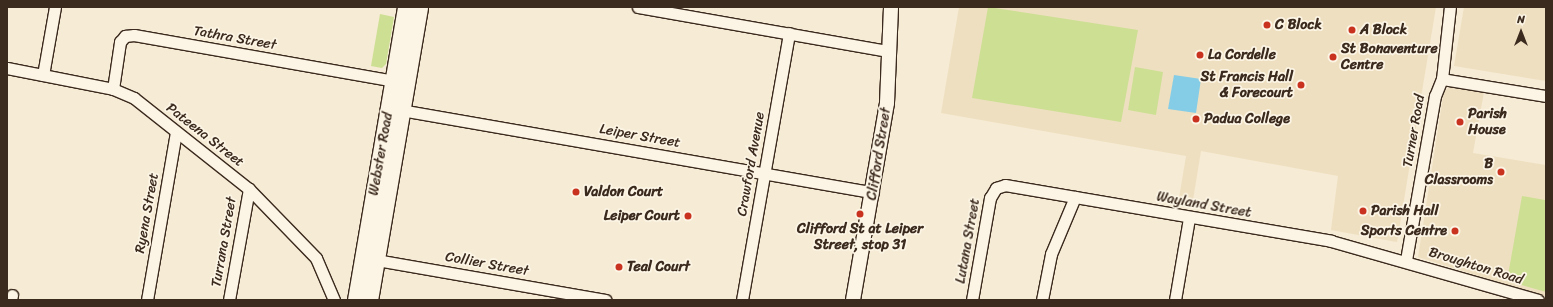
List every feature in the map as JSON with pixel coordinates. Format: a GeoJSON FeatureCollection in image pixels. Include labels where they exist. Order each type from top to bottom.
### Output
{"type":"FeatureCollection","features":[{"type":"Feature","properties":{"kind":"main road","name":"Webster Road"},"geometry":{"type":"LineString","coordinates":[[369,300],[369,259],[406,7]]}},
{"type":"Feature","properties":{"kind":"main road","name":"Webster Road"},"geometry":{"type":"LineString","coordinates":[[356,300],[369,259],[401,110],[419,7]]}},
{"type":"Feature","properties":{"kind":"street"},"geometry":{"type":"LineString","coordinates":[[43,75],[55,7]]}},
{"type":"Feature","properties":{"kind":"street"},"geometry":{"type":"LineString","coordinates":[[638,7],[888,50]]}},
{"type":"Feature","properties":{"kind":"street","name":"Clifford Street"},"geometry":{"type":"LineString","coordinates":[[853,300],[888,103],[888,50],[891,7]]}},
{"type":"Feature","properties":{"kind":"street","name":"Turner Road"},"geometry":{"type":"LineString","coordinates":[[1406,260],[1435,96],[1442,79],[1450,7]]}},
{"type":"Feature","properties":{"kind":"street","name":"Crawford Avenue"},"geometry":{"type":"LineString","coordinates":[[742,300],[789,33]]}},
{"type":"Feature","properties":{"kind":"street","name":"Tathra Street"},"geometry":{"type":"LineString","coordinates":[[113,89],[120,42],[125,36],[134,35],[394,81]]}},
{"type":"Feature","properties":{"kind":"street","name":"Pateena Street"},"geometry":{"type":"LineString","coordinates":[[7,68],[113,89],[134,98],[249,189],[316,258],[334,300]]}},
{"type":"Feature","properties":{"kind":"street"},"geometry":{"type":"LineString","coordinates":[[1442,79],[1546,96]]}},
{"type":"Feature","properties":{"kind":"street","name":"Leiper Street"},"geometry":{"type":"LineString","coordinates":[[401,110],[872,192]]}},
{"type":"Feature","properties":{"kind":"street","name":"Ryena Street"},"geometry":{"type":"LineString","coordinates":[[147,300],[176,132]]}},
{"type":"Feature","properties":{"kind":"street","name":"Wayland Street"},"geometry":{"type":"LineString","coordinates":[[996,188],[1010,185],[1189,218],[1331,241],[1406,260]]}},
{"type":"Feature","properties":{"kind":"street","name":"Lutana Street"},"geometry":{"type":"LineString","coordinates":[[972,300],[989,205],[996,188]]}},
{"type":"Feature","properties":{"kind":"street","name":"Turrana Street"},"geometry":{"type":"LineString","coordinates":[[229,300],[249,189]]}},
{"type":"Feature","properties":{"kind":"street"},"geometry":{"type":"LineString","coordinates":[[1042,300],[1051,254],[1075,197]]}},
{"type":"Feature","properties":{"kind":"street"},"geometry":{"type":"LineString","coordinates":[[1175,300],[1189,218]]}},
{"type":"Feature","properties":{"kind":"street","name":"Collier Street"},"geometry":{"type":"LineString","coordinates":[[369,259],[605,300]]}},
{"type":"Feature","properties":{"kind":"street","name":"Broughton Road"},"geometry":{"type":"LineString","coordinates":[[1406,260],[1538,300]]}},
{"type":"Feature","properties":{"kind":"shaded area","name":"Padua College"},"geometry":{"type":"Polygon","coordinates":[[[959,7],[1436,7],[1397,242],[1331,230],[1338,176],[1201,151],[1192,206],[1178,204],[1186,156],[941,113],[959,7]]]}},
{"type":"Feature","properties":{"kind":"shaded area"},"geometry":{"type":"Polygon","coordinates":[[[1464,7],[1546,7],[1546,81],[1454,66],[1464,7]]]}},
{"type":"Feature","properties":{"kind":"shaded area"},"geometry":{"type":"Polygon","coordinates":[[[1450,87],[1484,92],[1473,153],[1546,165],[1546,297],[1418,257],[1444,91],[1450,87]]]}},
{"type":"Feature","properties":{"kind":"green space"},"geometry":{"type":"Polygon","coordinates":[[[988,7],[1138,30],[1121,122],[972,98],[988,7]]]}},
{"type":"Feature","properties":{"kind":"green space"},"geometry":{"type":"Polygon","coordinates":[[[380,14],[394,17],[386,64],[382,68],[371,66],[380,14]]]}},
{"type":"Feature","properties":{"kind":"green space"},"geometry":{"type":"Polygon","coordinates":[[[1135,67],[1163,72],[1156,115],[1128,110],[1135,67]]]}},
{"type":"Feature","properties":{"kind":"green space"},"geometry":{"type":"Polygon","coordinates":[[[1546,195],[1546,292],[1507,281],[1522,196],[1545,200],[1546,195]]]}},
{"type":"Feature","properties":{"kind":"water"},"geometry":{"type":"Polygon","coordinates":[[[1174,75],[1201,79],[1196,113],[1168,109],[1174,75]]]}},
{"type":"Feature","properties":{"kind":"place","name":"C Block"},"geometry":{"type":"Point","coordinates":[1267,25]}},
{"type":"Feature","properties":{"kind":"place","name":"A Block"},"geometry":{"type":"Point","coordinates":[1352,30]}},
{"type":"Feature","properties":{"kind":"place","name":"La Cordelle"},"geometry":{"type":"Point","coordinates":[1200,55]}},
{"type":"Feature","properties":{"kind":"place","name":"St Bonaventure Centre"},"geometry":{"type":"Point","coordinates":[1333,57]}},
{"type":"Feature","properties":{"kind":"place","name":"St Francis Hall & Forecourt"},"geometry":{"type":"Point","coordinates":[1301,85]}},
{"type":"Feature","properties":{"kind":"place","name":"Padua College"},"geometry":{"type":"Point","coordinates":[1196,119]}},
{"type":"Feature","properties":{"kind":"place","name":"Parish House"},"geometry":{"type":"Point","coordinates":[1460,122]}},
{"type":"Feature","properties":{"kind":"place","name":"B Classrooms"},"geometry":{"type":"Point","coordinates":[1501,172]}},
{"type":"Feature","properties":{"kind":"place","name":"Valdon Court"},"geometry":{"type":"Point","coordinates":[576,192]}},
{"type":"Feature","properties":{"kind":"place","name":"Parish Hall"},"geometry":{"type":"Point","coordinates":[1363,211]}},
{"type":"Feature","properties":{"kind":"place","name":"Clifford St at Leiper Street, stop 31"},"geometry":{"type":"Point","coordinates":[860,214]}},
{"type":"Feature","properties":{"kind":"place","name":"Leiper Court"},"geometry":{"type":"Point","coordinates":[688,216]}},
{"type":"Feature","properties":{"kind":"place","name":"Sports Centre"},"geometry":{"type":"Point","coordinates":[1455,231]}},
{"type":"Feature","properties":{"kind":"place","name":"Teal Court"},"geometry":{"type":"Point","coordinates":[619,267]}}]}
